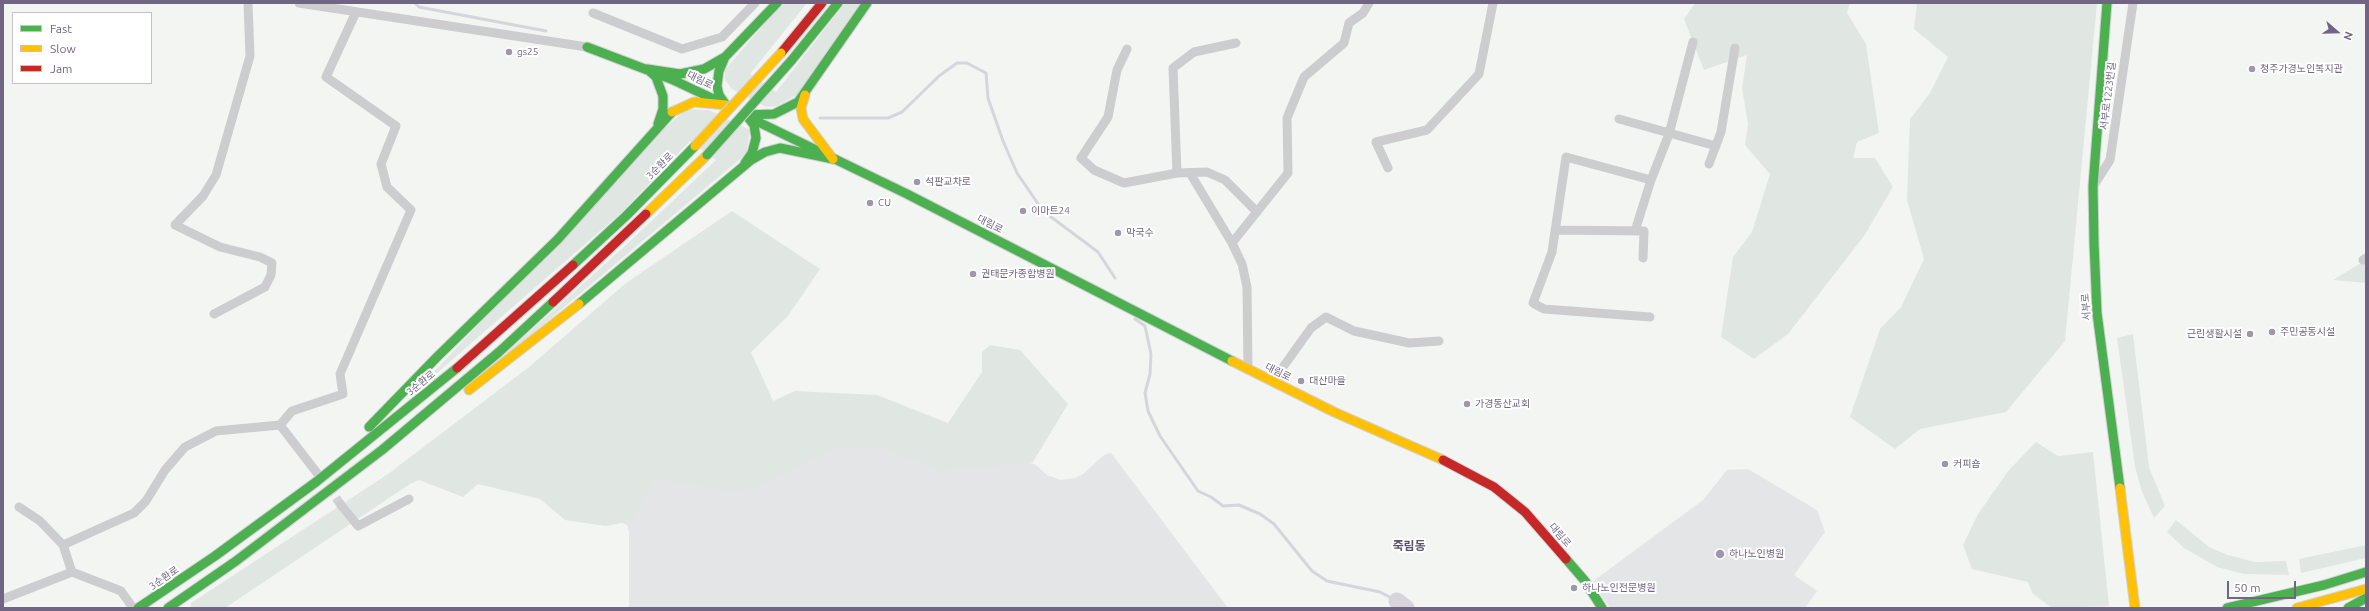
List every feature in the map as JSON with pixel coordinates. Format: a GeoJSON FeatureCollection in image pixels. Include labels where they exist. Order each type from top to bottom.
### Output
{"type":"FeatureCollection","features":[{"type":"Feature","properties":{"kind":"main road"},"geometry":{"type":"LineString","coordinates":[[647,69],[672,74],[689,74],[704,70],[724,57],[777,3]]}},
{"type":"Feature","properties":{"kind":"main road","name":"3순환로"},"geometry":{"type":"LineString","coordinates":[[138,608],[158,596],[317,477],[484,346],[604,237],[695,146],[781,53],[822,3]]}},
{"type":"Feature","properties":{"kind":"main road"},"geometry":{"type":"LineString","coordinates":[[272,534],[382,450],[499,352],[604,255],[707,155],[791,61],[838,3]]}},
{"type":"Feature","properties":{"kind":"main road"},"geometry":{"type":"LineString","coordinates":[[746,115],[767,115],[781,111],[798,102],[805,95],[867,3]]}},
{"type":"Feature","properties":{"kind":"main road","name":"서부로"},"geometry":{"type":"LineString","coordinates":[[2107,3],[2093,186],[2097,313],[2135,608]]}},
{"type":"Feature","properties":{"kind":"main road","name":"대림로"},"geometry":{"type":"LineString","coordinates":[[587,47],[647,69],[726,105],[833,159],[907,194],[1273,382],[1453,466],[1494,487],[1525,512],[1585,581],[1602,608]]}},
{"type":"Feature","properties":{"kind":"main road"},"geometry":{"type":"LineString","coordinates":[[724,57],[719,71],[717,86],[719,94],[726,105]]}},
{"type":"Feature","properties":{"kind":"main road"},"geometry":{"type":"LineString","coordinates":[[647,69],[656,78],[663,96],[664,109],[657,126]]}},
{"type":"Feature","properties":{"kind":"main road"},"geometry":{"type":"LineString","coordinates":[[805,95],[801,108],[803,119],[833,159]]}},
{"type":"Feature","properties":{"kind":"main road"},"geometry":{"type":"LineString","coordinates":[[317,477],[558,239],[669,114],[688,103],[707,102],[726,105]]}},
{"type":"Feature","properties":{"kind":"main road"},"geometry":{"type":"LineString","coordinates":[[742,166],[752,153],[756,138],[754,125],[746,115]]}},
{"type":"Feature","properties":{"kind":"main road"},"geometry":{"type":"LineString","coordinates":[[168,608],[496,371],[615,275],[742,166],[760,154],[780,148],[833,159]]}},
{"type":"Feature","properties":{"kind":"main road"},"geometry":{"type":"LineString","coordinates":[[2227,608],[2324,585],[2366,572]]}},
{"type":"Feature","properties":{"kind":"main road"},"geometry":{"type":"LineString","coordinates":[[2297,608],[2366,589]]}},
{"type":"Feature","properties":{"kind":"main road"},"geometry":{"type":"LineString","coordinates":[[2348,608],[2366,598]]}},
{"type":"Feature","properties":{"kind":"street"},"geometry":{"type":"LineString","coordinates":[[214,314],[264,287],[271,275],[272,263],[260,257],[220,247],[175,225],[203,196],[216,175],[250,56],[248,3]]}},
{"type":"Feature","properties":{"kind":"street","name":"대림로"},"geometry":{"type":"LineString","coordinates":[[300,3],[587,47]]}},
{"type":"Feature","properties":{"kind":"street"},"geometry":{"type":"LineString","coordinates":[[593,13],[682,49],[722,38],[755,3]]}},
{"type":"Feature","properties":{"kind":"street"},"geometry":{"type":"LineString","coordinates":[[1232,243],[1288,173],[1287,118],[1304,76],[1344,43],[1349,23],[1363,13],[1369,3]]}},
{"type":"Feature","properties":{"kind":"street"},"geometry":{"type":"LineString","coordinates":[[1388,168],[1376,142],[1427,130],[1479,74],[1493,3]]}},
{"type":"Feature","properties":{"kind":"street","name":"서부로1223번길"},"geometry":{"type":"LineString","coordinates":[[2093,186],[2110,160],[2133,3]]}},
{"type":"Feature","properties":{"kind":"street"},"geometry":{"type":"LineString","coordinates":[[63,545],[134,513],[146,501],[165,470],[185,447],[216,431],[280,425],[292,411],[343,394],[340,374],[410,210],[387,187],[381,164],[396,126],[326,76],[356,12]]}},
{"type":"Feature","properties":{"kind":"street"},"geometry":{"type":"LineString","coordinates":[[1635,231],[1651,180],[1669,134],[1693,42]]}},
{"type":"Feature","properties":{"kind":"street"},"geometry":{"type":"LineString","coordinates":[[1177,173],[1173,68],[1194,52],[1236,43]]}},
{"type":"Feature","properties":{"kind":"street"},"geometry":{"type":"LineString","coordinates":[[1709,164],[1721,132],[1735,48]]}},
{"type":"Feature","properties":{"kind":"street"},"geometry":{"type":"LineString","coordinates":[[1127,49],[1117,70],[1108,117],[1081,158],[1094,170],[1124,183],[1177,173],[1207,172],[1225,180],[1257,212]]}},
{"type":"Feature","properties":{"kind":"street"},"geometry":{"type":"LineString","coordinates":[[1619,119],[1716,146]]}},
{"type":"Feature","properties":{"kind":"street"},"geometry":{"type":"LineString","coordinates":[[1650,317],[1544,309],[1533,303],[1552,252],[1566,157],[1651,180]]}},
{"type":"Feature","properties":{"kind":"street"},"geometry":{"type":"LineString","coordinates":[[1190,173],[1232,243],[1242,264],[1247,288],[1248,369]]}},
{"type":"Feature","properties":{"kind":"street"},"geometry":{"type":"LineString","coordinates":[[1555,230],[1644,231],[1643,258]]}},
{"type":"Feature","properties":{"kind":"street"},"geometry":{"type":"LineString","coordinates":[[1273,382],[1310,328],[1326,317],[1354,331],[1409,343],[1439,341]]}},
{"type":"Feature","properties":{"kind":"street"},"geometry":{"type":"LineString","coordinates":[[280,425],[317,477]]}},
{"type":"Feature","properties":{"kind":"street"},"geometry":{"type":"LineString","coordinates":[[341,505],[358,526],[409,499]]}},
{"type":"Feature","properties":{"kind":"street"},"geometry":{"type":"LineString","coordinates":[[19,507],[40,521],[63,545],[72,572]]}},
{"type":"Feature","properties":{"kind":"street"},"geometry":{"type":"LineString","coordinates":[[3,599],[72,572],[120,591],[133,608]]}},
{"type":"Feature","properties":{"kind":"shaded area"},"geometry":{"type":"Polygon","coordinates":[[[782,3],[807,3],[750,74],[776,92],[845,3],[862,3],[801,92],[777,106],[766,107],[732,89],[725,80],[725,70],[782,3]]]}},
{"type":"Feature","properties":{"kind":"shaded area"},"geometry":{"type":"Polygon","coordinates":[[[1695,3],[1850,3],[1847,13],[1866,44],[1879,133],[1857,142],[1853,158],[1875,158],[1893,187],[1864,236],[1788,334],[1754,359],[1721,337],[1733,257],[1752,232],[1770,174],[1745,145],[1748,124],[1742,88],[1747,55],[1704,70],[1684,19],[1695,3]]]}},
{"type":"Feature","properties":{"kind":"shaded area"},"geometry":{"type":"Polygon","coordinates":[[[1917,3],[2097,3],[2065,341],[2006,412],[1920,429],[1895,449],[1850,417],[1880,329],[1901,307],[1924,259],[1907,200],[1910,119],[1930,93],[1948,57],[1914,29],[1917,3]]]}},
{"type":"Feature","properties":{"kind":"shaded area"},"geometry":{"type":"Polygon","coordinates":[[[687,109],[709,110],[748,129],[750,131],[746,154],[454,400],[627,244],[716,160],[690,141],[623,211],[414,393],[659,133],[687,109]]]}},
{"type":"Feature","properties":{"kind":"shaded area"},"geometry":{"type":"Polygon","coordinates":[[[732,211],[820,269],[788,316],[751,352],[773,401],[795,391],[877,395],[948,423],[982,372],[982,352],[990,345],[1020,350],[1068,404],[1033,462],[940,471],[883,448],[835,449],[755,487],[737,492],[655,479],[632,521],[606,526],[565,520],[540,499],[478,484],[463,497],[419,480],[410,484],[225,608],[191,608],[191,603],[388,474],[529,367],[626,283],[732,211]]]}},
{"type":"Feature","properties":{"kind":"shaded area"},"geometry":{"type":"Polygon","coordinates":[[[2366,260],[2366,283],[2333,280],[2366,260]]]}},
{"type":"Feature","properties":{"kind":"shaded area"},"geometry":{"type":"Polygon","coordinates":[[[2133,334],[2149,467],[2165,506],[2154,518],[2142,492],[2135,467],[2117,338],[2133,334]]]}},
{"type":"Feature","properties":{"kind":"shaded area"},"geometry":{"type":"Polygon","coordinates":[[[853,412],[1020,458],[1036,465],[1047,475],[1061,480],[1075,478],[1083,474],[1104,455],[1111,453],[1228,608],[629,608],[629,532],[627,525],[618,521],[601,423],[853,412]]]}},
{"type":"Feature","properties":{"kind":"shaded area"},"geometry":{"type":"Polygon","coordinates":[[[2036,442],[2058,456],[2093,452],[2109,606],[2052,608],[2032,593],[2028,582],[1972,569],[1963,545],[1978,514],[2009,470],[2036,442]]]}},
{"type":"Feature","properties":{"kind":"shaded area","name":"하나노인병원"},"geometry":{"type":"Polygon","coordinates":[[[1748,469],[1817,510],[1825,532],[1794,575],[1817,591],[1805,608],[1610,608],[1592,582],[1703,500],[1727,470],[1748,469]]]}},
{"type":"Feature","properties":{"kind":"shaded area"},"geometry":{"type":"Polygon","coordinates":[[[2176,520],[2209,547],[2228,555],[2255,562],[2286,561],[2289,575],[2244,574],[2217,567],[2184,548],[2167,532],[2176,520]]]}},
{"type":"Feature","properties":{"kind":"shaded area"},"geometry":{"type":"Polygon","coordinates":[[[2366,545],[2366,558],[2301,573],[2299,559],[2366,545]]]}},
{"type":"Feature","properties":{"kind":"waterway"},"geometry":{"type":"LineString","coordinates":[[415,3],[419,7],[546,31]]}},
{"type":"Feature","properties":{"kind":"waterway"},"geometry":{"type":"LineString","coordinates":[[820,118],[888,118],[902,112],[939,76],[957,63],[967,63],[986,73],[988,98],[1003,141],[1017,173],[1043,211],[1098,252],[1115,278]]}},
{"type":"Feature","properties":{"kind":"waterway"},"geometry":{"type":"LineString","coordinates":[[1135,319],[1145,326],[1151,354],[1150,374],[1145,393],[1148,411],[1160,436],[1198,491],[1211,497],[1223,506],[1239,505],[1260,514],[1274,524],[1312,571],[1327,581],[1380,592],[1397,601]]}},
{"type":"Feature","properties":{"kind":"waterway"},"geometry":{"type":"LineString","coordinates":[[1397,601],[1406,608]]}},
{"type":"Feature","properties":{"kind":"tunnel"},"geometry":{"type":"LineString","coordinates":[[328,487],[341,505]]}},
{"type":"Feature","properties":{"kind":"traffic: fast"},"geometry":{"type":"LineString","coordinates":[[647,69],[680,74],[704,69],[725,57],[777,3]]}},
{"type":"Feature","properties":{"kind":"traffic: fast"},"geometry":{"type":"LineString","coordinates":[[791,61],[838,3]]}},
{"type":"Feature","properties":{"kind":"traffic: fast"},"geometry":{"type":"LineString","coordinates":[[746,115],[774,114],[798,102],[867,3]]}},
{"type":"Feature","properties":{"kind":"traffic: fast"},"geometry":{"type":"LineString","coordinates":[[2107,3],[2093,186],[2094,243],[2097,313],[2120,488]]}},
{"type":"Feature","properties":{"kind":"traffic: fast"},"geometry":{"type":"LineString","coordinates":[[587,47],[671,79],[720,102]]}},
{"type":"Feature","properties":{"kind":"traffic: fast"},"geometry":{"type":"LineString","coordinates":[[725,57],[719,71],[717,86],[719,95],[726,105]]}},
{"type":"Feature","properties":{"kind":"traffic: fast"},"geometry":{"type":"LineString","coordinates":[[707,155],[791,61]]}},
{"type":"Feature","properties":{"kind":"traffic: fast"},"geometry":{"type":"LineString","coordinates":[[647,69],[656,77],[663,96],[663,109],[658,124]]}},
{"type":"Feature","properties":{"kind":"traffic: fast"},"geometry":{"type":"LineString","coordinates":[[369,427],[437,357],[558,239],[672,112]]}},
{"type":"Feature","properties":{"kind":"traffic: fast"},"geometry":{"type":"LineString","coordinates":[[745,163],[752,153],[756,138],[754,125],[746,115]]}},
{"type":"Feature","properties":{"kind":"traffic: fast"},"geometry":{"type":"LineString","coordinates":[[746,116],[907,194],[1232,361]]}},
{"type":"Feature","properties":{"kind":"traffic: fast"},"geometry":{"type":"LineString","coordinates":[[573,265],[626,216],[695,146]]}},
{"type":"Feature","properties":{"kind":"traffic: fast"},"geometry":{"type":"LineString","coordinates":[[579,304],[751,160],[765,152],[780,148],[833,159]]}},
{"type":"Feature","properties":{"kind":"traffic: fast"},"geometry":{"type":"LineString","coordinates":[[168,608],[236,561],[382,450],[499,352],[553,302]]}},
{"type":"Feature","properties":{"kind":"traffic: fast"},"geometry":{"type":"LineString","coordinates":[[138,608],[215,556],[316,482],[457,368]]}},
{"type":"Feature","properties":{"kind":"traffic: fast"},"geometry":{"type":"LineString","coordinates":[[1566,559],[1585,581],[1602,608]]}},
{"type":"Feature","properties":{"kind":"traffic: fast"},"geometry":{"type":"LineString","coordinates":[[2227,608],[2324,585],[2366,572]]}},
{"type":"Feature","properties":{"kind":"traffic: fast"},"geometry":{"type":"LineString","coordinates":[[2348,608],[2366,598]]}},
{"type":"Feature","properties":{"kind":"traffic: slow"},"geometry":{"type":"LineString","coordinates":[[695,146],[781,53]]}},
{"type":"Feature","properties":{"kind":"traffic: slow"},"geometry":{"type":"LineString","coordinates":[[805,95],[801,108],[803,119],[833,159]]}},
{"type":"Feature","properties":{"kind":"traffic: slow"},"geometry":{"type":"LineString","coordinates":[[672,112],[694,102],[726,105]]}},
{"type":"Feature","properties":{"kind":"traffic: slow"},"geometry":{"type":"LineString","coordinates":[[646,214],[707,155]]}},
{"type":"Feature","properties":{"kind":"traffic: slow"},"geometry":{"type":"LineString","coordinates":[[469,390],[579,304]]}},
{"type":"Feature","properties":{"kind":"traffic: slow"},"geometry":{"type":"LineString","coordinates":[[1232,361],[1334,412],[1443,460]]}},
{"type":"Feature","properties":{"kind":"traffic: slow"},"geometry":{"type":"LineString","coordinates":[[2120,488],[2135,608]]}},
{"type":"Feature","properties":{"kind":"traffic: slow"},"geometry":{"type":"LineString","coordinates":[[2297,608],[2366,589]]}},
{"type":"Feature","properties":{"kind":"traffic: jam"},"geometry":{"type":"LineString","coordinates":[[781,53],[822,3]]}},
{"type":"Feature","properties":{"kind":"traffic: jam"},"geometry":{"type":"LineString","coordinates":[[553,302],[646,214]]}},
{"type":"Feature","properties":{"kind":"traffic: jam"},"geometry":{"type":"LineString","coordinates":[[457,368],[573,265]]}},
{"type":"Feature","properties":{"kind":"traffic: jam"},"geometry":{"type":"LineString","coordinates":[[1443,460],[1494,487],[1525,512],[1566,559]]}},
{"type":"Feature","properties":{"kind":"place","name":"gs25"},"geometry":{"type":"Point","coordinates":[509,52]}},
{"type":"Feature","properties":{"kind":"place","name":"청주가경노인복지관"},"geometry":{"type":"Point","coordinates":[2252,69]}},
{"type":"Feature","properties":{"kind":"place","name":"석판교차로"},"geometry":{"type":"Point","coordinates":[917,182]}},
{"type":"Feature","properties":{"kind":"place","name":"CU"},"geometry":{"type":"Point","coordinates":[870,203]}},
{"type":"Feature","properties":{"kind":"place","name":"이마트24"},"geometry":{"type":"Point","coordinates":[1023,211]}},
{"type":"Feature","properties":{"kind":"place","name":"막국수"},"geometry":{"type":"Point","coordinates":[1118,233]}},
{"type":"Feature","properties":{"kind":"place","name":"권태문카종합병원"},"geometry":{"type":"Point","coordinates":[973,274]}},
{"type":"Feature","properties":{"kind":"place","name":"주민공동시설"},"geometry":{"type":"Point","coordinates":[2272,332]}},
{"type":"Feature","properties":{"kind":"place","name":"근린생활시설"},"geometry":{"type":"Point","coordinates":[2250,334]}},
{"type":"Feature","properties":{"kind":"place","name":"대산마을"},"geometry":{"type":"Point","coordinates":[1301,381]}},
{"type":"Feature","properties":{"kind":"place","name":"가경동산교회"},"geometry":{"type":"Point","coordinates":[1467,404]}},
{"type":"Feature","properties":{"kind":"place","name":"커피숍"},"geometry":{"type":"Point","coordinates":[1945,464]}},
{"type":"Feature","properties":{"kind":"place","name":"하나노인병원"},"geometry":{"type":"Point","coordinates":[1720,554]}},
{"type":"Feature","properties":{"kind":"place","name":"하나노인전문병원"},"geometry":{"type":"Point","coordinates":[1574,588]}},
{"type":"Feature","properties":{"kind":"district","name":"죽림동"},"geometry":{"type":"Point","coordinates":[1409,546]}}]}
